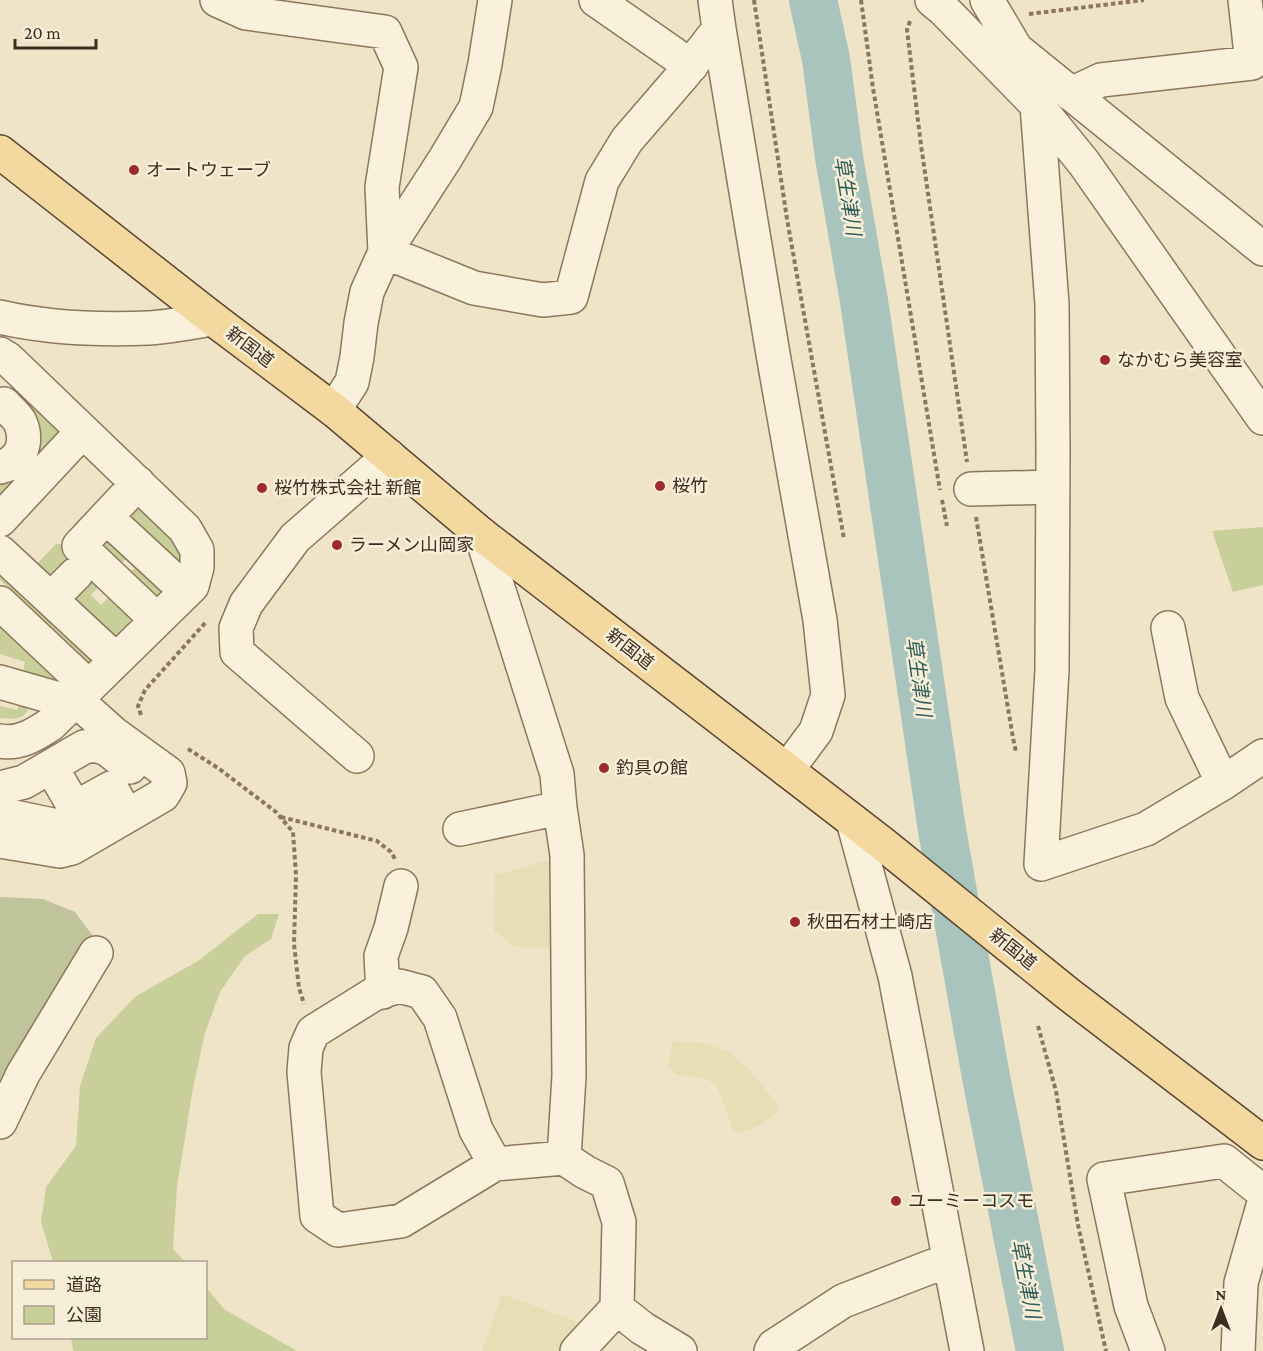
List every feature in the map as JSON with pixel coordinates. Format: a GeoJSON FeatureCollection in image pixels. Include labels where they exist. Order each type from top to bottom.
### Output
{"type":"FeatureCollection","features":[{"type":"Feature","properties":{"kind":"main road","name":"新国道"},"geometry":{"type":"LineString","coordinates":[[0,152],[213,319],[334,410],[481,534],[883,844],[1067,993],[1263,1143]]}},
{"type":"Feature","properties":{"kind":"street"},"geometry":{"type":"LineString","coordinates":[[217,0],[246,13],[385,32],[401,67],[382,187],[385,252]]}},
{"type":"Feature","properties":{"kind":"street"},"geometry":{"type":"LineString","coordinates":[[334,410],[352,382],[360,323],[367,292],[385,252],[476,107],[495,0]]}},
{"type":"Feature","properties":{"kind":"street"},"geometry":{"type":"LineString","coordinates":[[596,0],[691,66]]}},
{"type":"Feature","properties":{"kind":"street"},"geometry":{"type":"LineString","coordinates":[[1071,94],[1101,80],[1252,63],[1245,0]]}},
{"type":"Feature","properties":{"kind":"street"},"geometry":{"type":"LineString","coordinates":[[921,10],[943,9],[1027,95],[1084,163],[1263,418]]}},
{"type":"Feature","properties":{"kind":"street"},"geometry":{"type":"LineString","coordinates":[[992,9],[1016,49],[1027,95],[1052,304],[1052,670],[1041,864],[1146,829],[1263,756]]}},
{"type":"Feature","properties":{"kind":"street"},"geometry":{"type":"LineString","coordinates":[[385,252],[474,288],[543,300],[571,297],[602,181],[627,140],[691,66],[717,15]]}},
{"type":"Feature","properties":{"kind":"street"},"geometry":{"type":"LineString","coordinates":[[717,15],[820,620],[828,695],[816,731],[787,770]]}},
{"type":"Feature","properties":{"kind":"street"},"geometry":{"type":"LineString","coordinates":[[1016,49],[1263,249]]}},
{"type":"Feature","properties":{"kind":"street"},"geometry":{"type":"LineString","coordinates":[[0,317],[26,323],[98,328],[150,328],[213,319]]}},
{"type":"Feature","properties":{"kind":"street"},"geometry":{"type":"LineString","coordinates":[[0,354],[8,359],[185,529],[196,550],[196,567],[192,586],[79,697],[51,724],[28,738],[0,741]]}},
{"type":"Feature","properties":{"kind":"street"},"geometry":{"type":"LineString","coordinates":[[0,467],[12,462],[20,453],[24,443],[24,433],[19,420],[2,406],[28,378]]}},
{"type":"Feature","properties":{"kind":"street"},"geometry":{"type":"LineString","coordinates":[[0,520],[83,431]]}},
{"type":"Feature","properties":{"kind":"street"},"geometry":{"type":"LineString","coordinates":[[357,756],[237,652],[236,628],[246,604],[295,538],[388,456]]}},
{"type":"Feature","properties":{"kind":"street"},"geometry":{"type":"LineString","coordinates":[[138,483],[79,546],[122,573],[186,591]]}},
{"type":"Feature","properties":{"kind":"street"},"geometry":{"type":"LineString","coordinates":[[972,489],[1053,487]]}},
{"type":"Feature","properties":{"kind":"street"},"geometry":{"type":"LineString","coordinates":[[481,534],[557,774],[567,855],[569,1076],[564,1158]]}},
{"type":"Feature","properties":{"kind":"street"},"geometry":{"type":"LineString","coordinates":[[0,552],[116,660]]}},
{"type":"Feature","properties":{"kind":"street"},"geometry":{"type":"LineString","coordinates":[[122,573],[157,620]]}},
{"type":"Feature","properties":{"kind":"street"},"geometry":{"type":"LineString","coordinates":[[51,599],[76,574]]}},
{"type":"Feature","properties":{"kind":"street"},"geometry":{"type":"LineString","coordinates":[[0,603],[79,697],[114,733],[168,773],[170,783],[163,795],[72,848],[60,851],[0,841]]}},
{"type":"Feature","properties":{"kind":"street"},"geometry":{"type":"LineString","coordinates":[[1168,628],[1182,698],[1223,783]]}},
{"type":"Feature","properties":{"kind":"street"},"geometry":{"type":"LineString","coordinates":[[0,681],[79,697]]}},
{"type":"Feature","properties":{"kind":"street"},"geometry":{"type":"LineString","coordinates":[[0,788],[83,766],[154,786],[163,795]]}},
{"type":"Feature","properties":{"kind":"street"},"geometry":{"type":"LineString","coordinates":[[83,766],[75,808],[111,788],[127,816]]}},
{"type":"Feature","properties":{"kind":"street"},"geometry":{"type":"LineString","coordinates":[[460,829],[560,808]]}},
{"type":"Feature","properties":{"kind":"street"},"geometry":{"type":"LineString","coordinates":[[0,814],[96,834]]}},
{"type":"Feature","properties":{"kind":"street"},"geometry":{"type":"LineString","coordinates":[[853,821],[895,976],[967,1351]]}},
{"type":"Feature","properties":{"kind":"street"},"geometry":{"type":"LineString","coordinates":[[383,992],[381,956],[391,928],[401,886]]}},
{"type":"Feature","properties":{"kind":"street"},"geometry":{"type":"LineString","coordinates":[[0,1122],[23,1074],[96,952]]}},
{"type":"Feature","properties":{"kind":"street"},"geometry":{"type":"LineString","coordinates":[[495,1164],[476,1130],[440,1018],[422,992],[399,986],[374,994],[313,1032],[306,1048],[304,1072],[317,1216],[338,1230],[401,1221],[495,1164],[564,1158],[607,1183],[619,1222],[616,1308],[577,1351]]}},
{"type":"Feature","properties":{"kind":"street"},"geometry":{"type":"LineString","coordinates":[[1148,1351],[1131,1306],[1104,1179],[1224,1161],[1263,1192]]}},
{"type":"Feature","properties":{"kind":"street"},"geometry":{"type":"LineString","coordinates":[[1238,1351],[1241,1283],[1263,1206]]}},
{"type":"Feature","properties":{"kind":"street"},"geometry":{"type":"LineString","coordinates":[[771,1351],[774,1346],[843,1301],[933,1266]]}},
{"type":"Feature","properties":{"kind":"street"},"geometry":{"type":"LineString","coordinates":[[616,1308],[642,1328],[680,1351]]}},
{"type":"Feature","properties":{"kind":"path"},"geometry":{"type":"LineString","coordinates":[[754,0],[787,219],[844,539]]}},
{"type":"Feature","properties":{"kind":"path"},"geometry":{"type":"LineString","coordinates":[[861,0],[873,88],[947,526]]}},
{"type":"Feature","properties":{"kind":"path"},"geometry":{"type":"LineString","coordinates":[[992,9],[1144,0]]}},
{"type":"Feature","properties":{"kind":"path"},"geometry":{"type":"LineString","coordinates":[[921,10],[908,30],[921,145],[983,568],[1018,760]]}},
{"type":"Feature","properties":{"kind":"path"},"geometry":{"type":"LineString","coordinates":[[142,717],[138,706],[145,690],[212,615]]}},
{"type":"Feature","properties":{"kind":"path"},"geometry":{"type":"LineString","coordinates":[[180,743],[218,768],[281,817],[293,831],[296,875],[294,944],[299,988],[306,1012],[319,1029]]}},
{"type":"Feature","properties":{"kind":"path"},"geometry":{"type":"LineString","coordinates":[[281,817],[377,841],[391,852],[399,866],[401,886]]}},
{"type":"Feature","properties":{"kind":"shaded area"},"geometry":{"type":"Polygon","coordinates":[[[542,862],[555,862],[552,948],[516,947],[494,931],[495,875],[542,862]]]}},
{"type":"Feature","properties":{"kind":"shaded area"},"geometry":{"type":"Polygon","coordinates":[[[673,1041],[704,1043],[729,1052],[749,1069],[775,1101],[779,1111],[761,1125],[739,1133],[733,1130],[717,1087],[707,1079],[675,1074],[668,1066],[673,1041]]]}},
{"type":"Feature","properties":{"kind":"shaded area"},"geometry":{"type":"Polygon","coordinates":[[[502,1294],[586,1325],[562,1351],[482,1351],[502,1294]]]}},
{"type":"Feature","properties":{"kind":"green space"},"geometry":{"type":"Polygon","coordinates":[[[27,406],[35,406],[58,425],[58,434],[0,496],[0,476],[27,406]]]}},
{"type":"Feature","properties":{"kind":"green space"},"geometry":{"type":"Polygon","coordinates":[[[134,508],[142,511],[172,538],[178,547],[180,563],[126,517],[134,508]]]}},
{"type":"Feature","properties":{"kind":"green space"},"geometry":{"type":"Polygon","coordinates":[[[1263,527],[1263,585],[1233,592],[1212,531],[1263,527]]]}},
{"type":"Feature","properties":{"kind":"green space"},"geometry":{"type":"Polygon","coordinates":[[[107,535],[134,551],[120,565],[129,574],[143,559],[165,590],[156,600],[98,545],[107,535]]]}},
{"type":"Feature","properties":{"kind":"green space"},"geometry":{"type":"Polygon","coordinates":[[[56,544],[65,544],[104,581],[91,595],[101,605],[115,590],[137,615],[115,637],[33,568],[56,544]]]}},
{"type":"Feature","properties":{"kind":"green space"},"geometry":{"type":"Polygon","coordinates":[[[0,565],[90,650],[91,662],[88,664],[0,580],[0,565]]]}},
{"type":"Feature","properties":{"kind":"green space"},"geometry":{"type":"Polygon","coordinates":[[[0,623],[65,685],[22,676],[25,662],[0,654],[0,623]]]}},
{"type":"Feature","properties":{"kind":"green space"},"geometry":{"type":"Polygon","coordinates":[[[20,702],[29,706],[22,717],[0,718],[0,706],[17,710],[20,702]]]}},
{"type":"Feature","properties":{"kind":"green space"},"geometry":{"type":"Polygon","coordinates":[[[0,897],[43,899],[75,912],[92,935],[88,948],[3,1079],[0,1078],[0,897]]]}},
{"type":"Feature","properties":{"kind":"green space"},"geometry":{"type":"Polygon","coordinates":[[[258,914],[279,914],[271,939],[245,956],[220,992],[205,1033],[193,1088],[177,1187],[173,1249],[184,1261],[53,1261],[41,1222],[46,1187],[76,1146],[80,1086],[96,1038],[136,996],[198,961],[258,914]]]}},
{"type":"Feature","properties":{"kind":"green space"},"geometry":{"type":"Polygon","coordinates":[[[207,1288],[224,1309],[297,1351],[73,1351],[71,1339],[207,1339],[207,1288]]]}},
{"type":"Feature","properties":{"kind":"waterway","name":"草生津川"},"geometry":{"type":"LineString","coordinates":[[813,0],[826,59],[839,157],[864,301],[942,830],[986,1077],[1040,1351]]}},
{"type":"Feature","properties":{"kind":"place","name":"オートウェーブ"},"geometry":{"type":"Point","coordinates":[134,170]}},
{"type":"Feature","properties":{"kind":"place","name":"なかむら美容室"},"geometry":{"type":"Point","coordinates":[1105,360]}},
{"type":"Feature","properties":{"kind":"place","name":"桜竹"},"geometry":{"type":"Point","coordinates":[660,486]}},
{"type":"Feature","properties":{"kind":"place","name":"桜竹株式会社 新館"},"geometry":{"type":"Point","coordinates":[262,488]}},
{"type":"Feature","properties":{"kind":"place","name":"ラーメン山岡家"},"geometry":{"type":"Point","coordinates":[337,545]}},
{"type":"Feature","properties":{"kind":"place","name":"釣具の館"},"geometry":{"type":"Point","coordinates":[604,768]}},
{"type":"Feature","properties":{"kind":"place","name":"秋田石材土崎店"},"geometry":{"type":"Point","coordinates":[795,922]}},
{"type":"Feature","properties":{"kind":"place","name":"ユーミーコスモ"},"geometry":{"type":"Point","coordinates":[896,1201]}}]}
